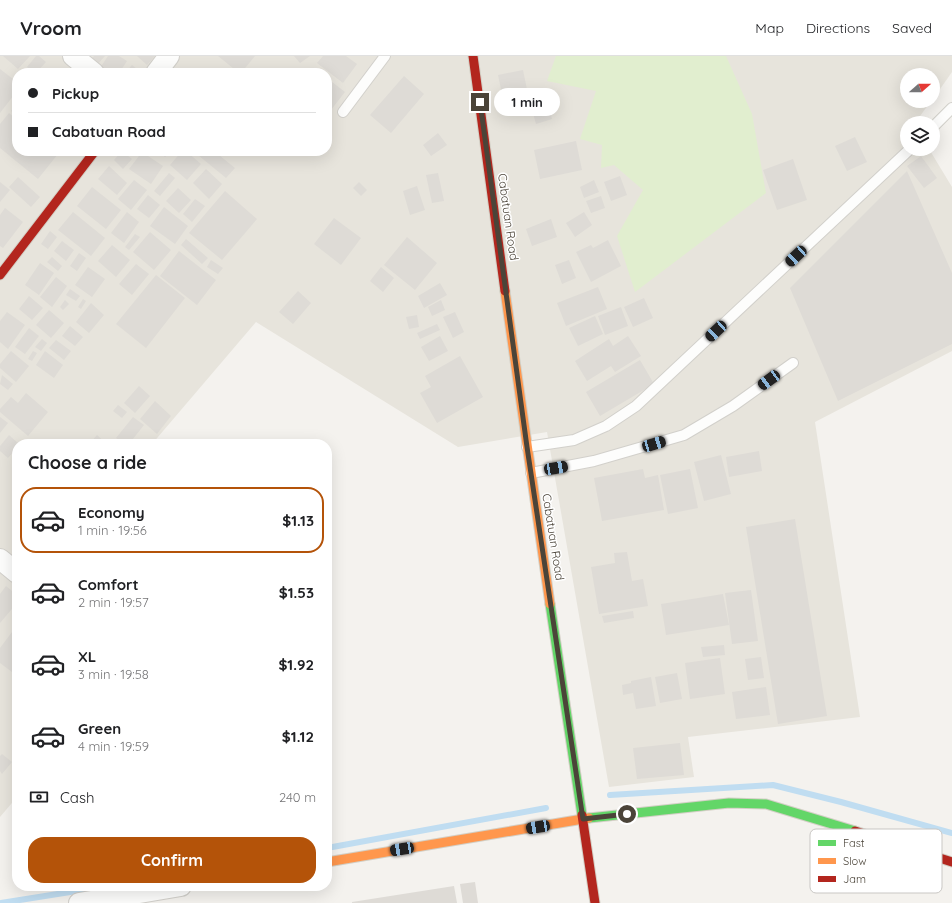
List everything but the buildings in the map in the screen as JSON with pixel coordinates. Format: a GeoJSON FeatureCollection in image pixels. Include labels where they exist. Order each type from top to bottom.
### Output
{"type":"FeatureCollection","features":[{"type":"Feature","properties":{"kind":"main road","name":"Cabatuan Road"},"geometry":{"type":"LineString","coordinates":[[473,56],[527,447],[595,903]]}},
{"type":"Feature","properties":{"kind":"main road"},"geometry":{"type":"LineString","coordinates":[[0,274],[91,156]]}},
{"type":"Feature","properties":{"kind":"main road"},"geometry":{"type":"LineString","coordinates":[[332,861],[583,819],[729,803],[766,804],[850,829]]}},
{"type":"Feature","properties":{"kind":"main road"},"geometry":{"type":"LineString","coordinates":[[942,859],[952,862]]}},
{"type":"Feature","properties":{"kind":"street"},"geometry":{"type":"LineString","coordinates":[[73,56],[88,68]]}},
{"type":"Feature","properties":{"kind":"street"},"geometry":{"type":"LineString","coordinates":[[160,68],[169,56]]}},
{"type":"Feature","properties":{"kind":"street"},"geometry":{"type":"LineString","coordinates":[[0,559],[12,569]]}},
{"type":"Feature","properties":{"kind":"street"},"geometry":{"type":"LineString","coordinates":[[79,903],[151,891]]}},
{"type":"Feature","properties":{"kind":"lane"},"geometry":{"type":"LineString","coordinates":[[343,112],[385,56]]}},
{"type":"Feature","properties":{"kind":"lane"},"geometry":{"type":"LineString","coordinates":[[940,120],[952,108]]}},
{"type":"Feature","properties":{"kind":"lane"},"geometry":{"type":"LineString","coordinates":[[527,447],[574,440],[606,426],[636,406],[903,156]]}},
{"type":"Feature","properties":{"kind":"lane"},"geometry":{"type":"LineString","coordinates":[[531,472],[594,461],[684,435],[733,406],[793,363]]}},
{"type":"Feature","properties":{"kind":"shaded area"},"geometry":{"type":"Polygon","coordinates":[[[0,56],[952,56],[952,72],[940,89],[940,68],[900,68],[900,108],[926,108],[920,116],[900,116],[900,156],[933,156],[952,187],[952,351],[815,422],[860,717],[688,737],[694,777],[609,787],[547,432],[458,447],[256,322],[156,439],[12,439],[12,803],[0,817],[0,56]]]}},
{"type":"Feature","properties":{"kind":"green space"},"geometry":{"type":"Polygon","coordinates":[[[556,56],[726,56],[752,114],[766,193],[635,292],[617,236],[643,190],[614,165],[601,168],[602,145],[580,139],[596,91],[547,81],[556,56]]]}},
{"type":"Feature","properties":{"kind":"waterway"},"geometry":{"type":"LineString","coordinates":[[610,795],[773,785],[938,829]]}},
{"type":"Feature","properties":{"kind":"waterway"},"geometry":{"type":"LineString","coordinates":[[332,847],[546,808]]}},
{"type":"Feature","properties":{"kind":"waterway"},"geometry":{"type":"LineString","coordinates":[[942,830],[952,833]]}},
{"type":"Feature","properties":{"kind":"waterway"},"geometry":{"type":"LineString","coordinates":[[1,903],[77,891]]}},
{"type":"Feature","properties":{"kind":"traffic: fast"},"geometry":{"type":"LineString","coordinates":[[550,604],[582,815]]}},
{"type":"Feature","properties":{"kind":"traffic: fast"},"geometry":{"type":"LineString","coordinates":[[589,818],[729,803],[766,804],[848,829]]}},
{"type":"Feature","properties":{"kind":"traffic: slow"},"geometry":{"type":"LineString","coordinates":[[505,291],[550,604]]}},
{"type":"Feature","properties":{"kind":"traffic: slow"},"geometry":{"type":"LineString","coordinates":[[332,861],[589,818]]}},
{"type":"Feature","properties":{"kind":"traffic: jam"},"geometry":{"type":"LineString","coordinates":[[473,56],[505,291]]}},
{"type":"Feature","properties":{"kind":"traffic: jam"},"geometry":{"type":"LineString","coordinates":[[0,275],[91,156]]}},
{"type":"Feature","properties":{"kind":"traffic: jam"},"geometry":{"type":"LineString","coordinates":[[582,815],[595,903]]}},
{"type":"Feature","properties":{"kind":"traffic: jam"},"geometry":{"type":"LineString","coordinates":[[942,859],[952,862]]}},
{"type":"Feature","properties":{"kind":"route"},"geometry":{"type":"LineString","coordinates":[[480,102],[527,447],[583,819],[627,814]]}}]}
